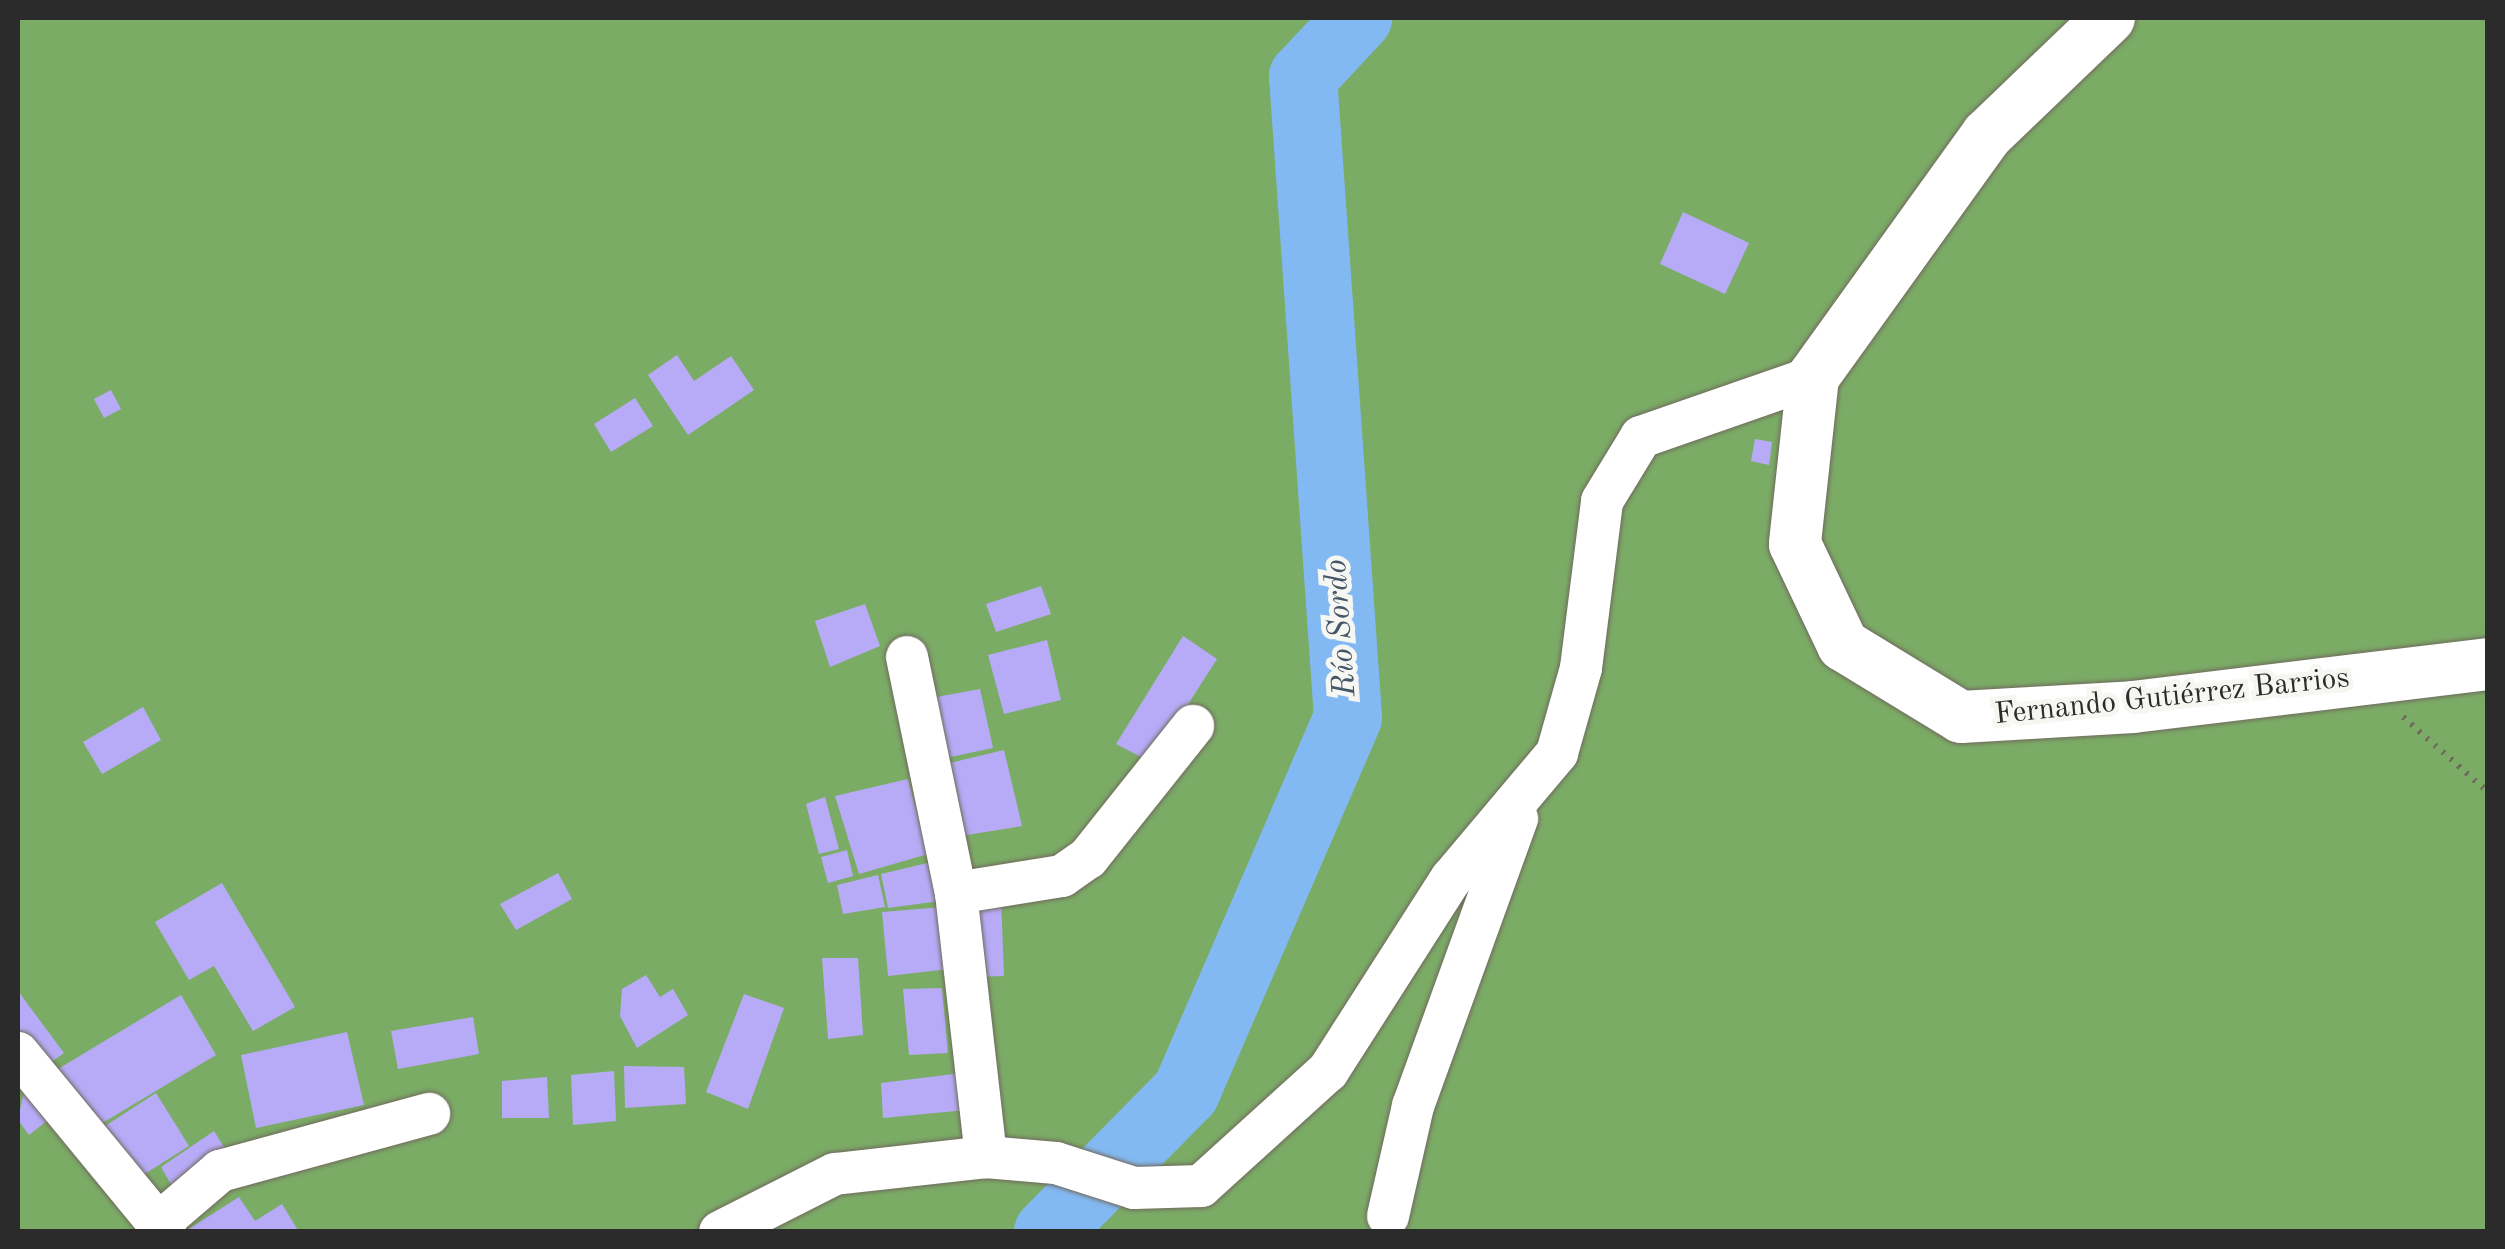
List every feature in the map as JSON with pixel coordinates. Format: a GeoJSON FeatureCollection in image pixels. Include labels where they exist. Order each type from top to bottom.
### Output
{"type":"FeatureCollection","features":[{"type":"Feature","properties":{"kind":"main road","name":"Fernando Gutiérrez Barrios"},"geometry":{"type":"LineString","coordinates":[[2109,18],[1988,135],[1813,377],[1794,544],[1844,645],[1960,717],[2133,707],[2488,664]]}},
{"type":"Feature","properties":{"kind":"street"},"geometry":{"type":"LineString","coordinates":[[720,1232],[835,1174],[986,1157],[1056,1164],[1134,1188],[1201,1186],[1328,1071],[1451,879],[1557,753],[1581,668],[1602,501],[1641,438],[1813,377]]}},
{"type":"Feature","properties":{"kind":"street"},"geometry":{"type":"LineString","coordinates":[[906,657],[956,893],[986,1157]]}},
{"type":"Feature","properties":{"kind":"street"},"geometry":{"type":"LineString","coordinates":[[956,893],[1030,886],[1075,867],[1194,726]]}},
{"type":"Feature","properties":{"kind":"street"},"geometry":{"type":"LineString","coordinates":[[1388,1216],[1412,1106],[1527,789]]}},
{"type":"Feature","properties":{"kind":"street"},"geometry":{"type":"LineString","coordinates":[[18,1053],[161,1228],[220,1171],[428,1114]]}},
{"type":"Feature","properties":{"kind":"path"},"geometry":{"type":"LineString","coordinates":[[2362,679],[2488,792]]}},
{"type":"Feature","properties":{"kind":"green space"},"geometry":{"type":"Polygon","coordinates":[[[18,18],[2487,18],[2487,1231],[18,1231],[18,18]]]}},
{"type":"Feature","properties":{"kind":"building"},"geometry":{"type":"Polygon","coordinates":[[[1683,212],[1749,243],[1725,294],[1660,264],[1683,212]]]}},
{"type":"Feature","properties":{"kind":"building"},"geometry":{"type":"Polygon","coordinates":[[[677,355],[694,381],[731,356],[754,390],[688,435],[648,375],[677,355]]]}},
{"type":"Feature","properties":{"kind":"building"},"geometry":{"type":"Polygon","coordinates":[[[111,390],[121,409],[104,418],[94,399],[111,390]]]}},
{"type":"Feature","properties":{"kind":"building"},"geometry":{"type":"Polygon","coordinates":[[[635,398],[653,426],[611,452],[594,424],[635,398]]]}},
{"type":"Feature","properties":{"kind":"building"},"geometry":{"type":"Polygon","coordinates":[[[1755,439],[1772,442],[1769,465],[1751,461],[1755,439]]]}},
{"type":"Feature","properties":{"kind":"building"},"geometry":{"type":"Polygon","coordinates":[[[1041,586],[1051,614],[996,632],[986,604],[1041,586]]]}},
{"type":"Feature","properties":{"kind":"building"},"geometry":{"type":"Polygon","coordinates":[[[865,604],[880,646],[830,667],[815,621],[865,604]]]}},
{"type":"Feature","properties":{"kind":"building"},"geometry":{"type":"Polygon","coordinates":[[[1183,636],[1217,659],[1151,762],[1116,744],[1183,636]]]}},
{"type":"Feature","properties":{"kind":"building"},"geometry":{"type":"Polygon","coordinates":[[[1047,640],[1061,700],[1004,714],[988,655],[1047,640]]]}},
{"type":"Feature","properties":{"kind":"building"},"geometry":{"type":"Polygon","coordinates":[[[980,689],[993,748],[932,761],[920,700],[980,689]]]}},
{"type":"Feature","properties":{"kind":"building"},"geometry":{"type":"Polygon","coordinates":[[[143,707],[161,740],[102,774],[83,742],[143,707]]]}},
{"type":"Feature","properties":{"kind":"building"},"geometry":{"type":"Polygon","coordinates":[[[1004,750],[1022,826],[948,838],[933,767],[1004,750]]]}},
{"type":"Feature","properties":{"kind":"building"},"geometry":{"type":"Polygon","coordinates":[[[908,779],[928,854],[859,874],[835,796],[908,779]]]}},
{"type":"Feature","properties":{"kind":"building"},"geometry":{"type":"Polygon","coordinates":[[[825,797],[839,849],[819,854],[806,804],[825,797]]]}},
{"type":"Feature","properties":{"kind":"building"},"geometry":{"type":"Polygon","coordinates":[[[847,850],[853,876],[828,883],[821,857],[847,850]]]}},
{"type":"Feature","properties":{"kind":"building"},"geometry":{"type":"Polygon","coordinates":[[[932,862],[940,901],[888,908],[881,874],[932,862]]]}},
{"type":"Feature","properties":{"kind":"building"},"geometry":{"type":"Polygon","coordinates":[[[558,873],[572,899],[516,930],[500,904],[558,873]]]}},
{"type":"Feature","properties":{"kind":"building"},"geometry":{"type":"Polygon","coordinates":[[[878,875],[885,907],[843,914],[837,885],[878,875]]]}},
{"type":"Feature","properties":{"kind":"building"},"geometry":{"type":"Polygon","coordinates":[[[222,883],[295,1007],[253,1031],[214,966],[189,980],[155,922],[222,883]]]}},
{"type":"Feature","properties":{"kind":"building"},"geometry":{"type":"Polygon","coordinates":[[[1001,900],[1004,976],[971,977],[963,902],[1001,900]]]}},
{"type":"Feature","properties":{"kind":"building"},"geometry":{"type":"Polygon","coordinates":[[[943,907],[949,969],[888,976],[882,912],[943,907]]]}},
{"type":"Feature","properties":{"kind":"building"},"geometry":{"type":"Polygon","coordinates":[[[822,958],[858,958],[863,1035],[828,1039],[822,958]]]}},
{"type":"Feature","properties":{"kind":"building"},"geometry":{"type":"Polygon","coordinates":[[[646,975],[660,997],[673,989],[688,1015],[637,1048],[620,1016],[622,989],[646,975]]]}},
{"type":"Feature","properties":{"kind":"building"},"geometry":{"type":"Polygon","coordinates":[[[942,988],[948,1053],[909,1055],[903,989],[942,988]]]}},
{"type":"Feature","properties":{"kind":"building"},"geometry":{"type":"Polygon","coordinates":[[[18,991],[64,1053],[40,1070],[18,1040],[18,991]]]}},
{"type":"Feature","properties":{"kind":"building"},"geometry":{"type":"Polygon","coordinates":[[[744,994],[784,1008],[748,1109],[706,1092],[744,994]]]}},
{"type":"Feature","properties":{"kind":"building"},"geometry":{"type":"Polygon","coordinates":[[[181,995],[216,1055],[89,1131],[53,1072],[181,995]]]}},
{"type":"Feature","properties":{"kind":"building"},"geometry":{"type":"Polygon","coordinates":[[[473,1017],[479,1054],[398,1069],[391,1031],[473,1017]]]}},
{"type":"Feature","properties":{"kind":"building"},"geometry":{"type":"Polygon","coordinates":[[[347,1032],[364,1105],[256,1128],[241,1055],[347,1032]]]}},
{"type":"Feature","properties":{"kind":"building"},"geometry":{"type":"Polygon","coordinates":[[[624,1066],[684,1067],[686,1104],[625,1108],[624,1066]]]}},
{"type":"Feature","properties":{"kind":"building"},"geometry":{"type":"Polygon","coordinates":[[[614,1071],[616,1121],[573,1125],[571,1075],[614,1071]]]}},
{"type":"Feature","properties":{"kind":"building"},"geometry":{"type":"Polygon","coordinates":[[[962,1073],[966,1110],[883,1118],[881,1083],[962,1073]]]}},
{"type":"Feature","properties":{"kind":"building"},"geometry":{"type":"Polygon","coordinates":[[[547,1077],[549,1118],[502,1118],[502,1081],[547,1077]]]}},
{"type":"Feature","properties":{"kind":"building"},"geometry":{"type":"Polygon","coordinates":[[[24,1091],[48,1120],[29,1135],[18,1120],[24,1091]]]}},
{"type":"Feature","properties":{"kind":"building"},"geometry":{"type":"Polygon","coordinates":[[[156,1093],[189,1146],[135,1180],[102,1128],[156,1093]]]}},
{"type":"Feature","properties":{"kind":"building"},"geometry":{"type":"Polygon","coordinates":[[[214,1131],[227,1152],[172,1186],[161,1167],[214,1131]]]}},
{"type":"Feature","properties":{"kind":"building"},"geometry":{"type":"Polygon","coordinates":[[[239,1197],[255,1221],[282,1204],[299,1232],[184,1232],[239,1197]]]}},
{"type":"Feature","properties":{"kind":"waterway","name":"Río Sordo"},"geometry":{"type":"LineString","coordinates":[[1048,1232],[1186,1092],[1348,717],[1303,77],[1358,18]]}}]}
